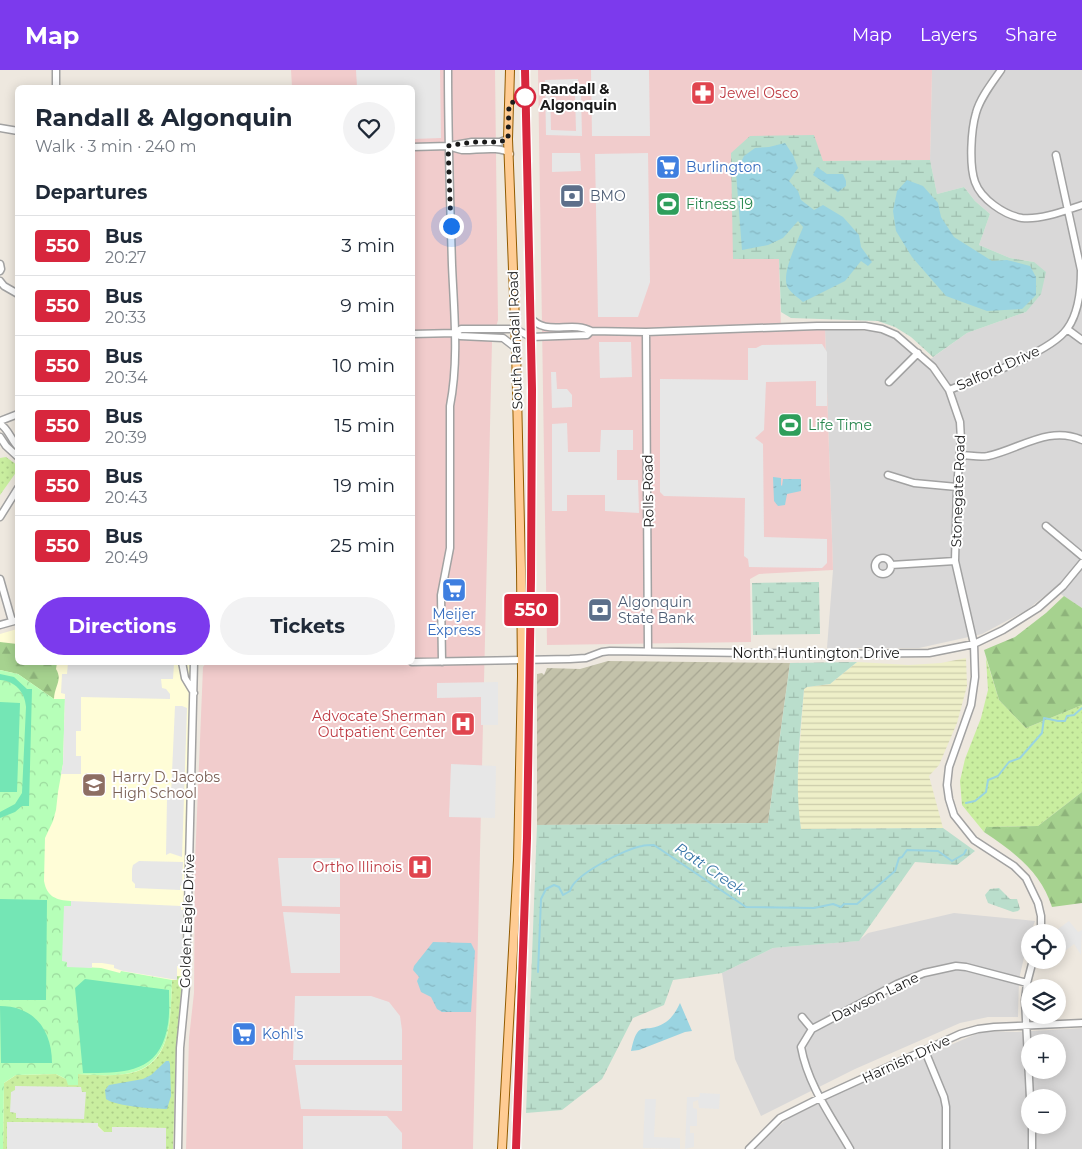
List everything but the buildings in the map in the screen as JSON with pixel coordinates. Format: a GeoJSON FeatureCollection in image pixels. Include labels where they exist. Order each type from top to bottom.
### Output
{"type":"FeatureCollection","features":[{"type":"Feature","properties":{"kind":"main road","name":"South Randall Road"},"geometry":{"type":"LineString","coordinates":[[502,1149],[518,860],[522,660],[516,348],[508,139],[510,70]]}},
{"type":"Feature","properties":{"kind":"main road","name":"South Randall Road"},"geometry":{"type":"LineString","coordinates":[[516,1149],[527,838],[530,660],[532,389],[525,70]]}},
{"type":"Feature","properties":{"kind":"street"},"geometry":{"type":"LineString","coordinates":[[56,70],[56,85]]}},
{"type":"Feature","properties":{"kind":"street"},"geometry":{"type":"LineString","coordinates":[[442,662],[441,595],[450,548],[450,406],[453,388],[455,333],[448,146],[448,70]]}},
{"type":"Feature","properties":{"kind":"street"},"geometry":{"type":"LineString","coordinates":[[1001,70],[976,111],[973,125],[972,167],[975,181],[981,194],[1006,212],[1022,218],[1038,217],[1082,205]]}},
{"type":"Feature","properties":{"kind":"street"},"geometry":{"type":"LineString","coordinates":[[0,128],[15,130]]}},
{"type":"Feature","properties":{"kind":"street"},"geometry":{"type":"LineString","coordinates":[[415,147],[448,146],[472,142],[500,142],[508,139]]}},
{"type":"Feature","properties":{"kind":"street"},"geometry":{"type":"LineString","coordinates":[[448,146],[460,150],[497,149],[508,151],[510,154]]}},
{"type":"Feature","properties":{"kind":"street","name":"Salford Drive"},"geometry":{"type":"LineString","coordinates":[[949,390],[1032,355],[1067,329],[1076,308],[1081,287],[1081,270],[1079,253],[1067,210],[1056,155]]}},
{"type":"Feature","properties":{"kind":"street"},"geometry":{"type":"LineString","coordinates":[[0,264],[0,271]]}},
{"type":"Feature","properties":{"kind":"street"},"geometry":{"type":"LineString","coordinates":[[0,281],[4,286],[15,292]]}},
{"type":"Feature","properties":{"kind":"street","name":"Stonegate Road"},"geometry":{"type":"LineString","coordinates":[[530,317],[536,324],[542,327],[584,327],[591,330],[646,332],[865,326],[882,329],[896,335],[933,367],[949,390],[960,422],[961,455],[957,487],[955,561],[974,644],[975,677],[971,705],[948,767],[947,785],[954,814],[974,840],[1014,866],[1032,886],[1038,903],[1041,924]]}},
{"type":"Feature","properties":{"kind":"street","name":"Stonegate Road"},"geometry":{"type":"LineString","coordinates":[[455,333],[461,329],[515,329],[531,337],[587,335],[591,330]]}},
{"type":"Feature","properties":{"kind":"street"},"geometry":{"type":"LineString","coordinates":[[1067,329],[1082,340]]}},
{"type":"Feature","properties":{"kind":"street","name":"Rolls Road"},"geometry":{"type":"LineString","coordinates":[[646,332],[648,651]]}},
{"type":"Feature","properties":{"kind":"street","name":"Stonegate Road"},"geometry":{"type":"LineString","coordinates":[[415,334],[455,333],[460,336],[503,338],[516,348]]}},
{"type":"Feature","properties":{"kind":"street"},"geometry":{"type":"LineString","coordinates":[[889,382],[918,353]]}},
{"type":"Feature","properties":{"kind":"street"},"geometry":{"type":"LineString","coordinates":[[15,415],[0,422],[15,444]]}},
{"type":"Feature","properties":{"kind":"street"},"geometry":{"type":"LineString","coordinates":[[961,455],[987,456],[1052,435],[1073,436],[1082,440]]}},
{"type":"Feature","properties":{"kind":"street"},"geometry":{"type":"LineString","coordinates":[[0,437],[15,454]]}},
{"type":"Feature","properties":{"kind":"street"},"geometry":{"type":"LineString","coordinates":[[888,474],[914,483],[957,487]]}},
{"type":"Feature","properties":{"kind":"street"},"geometry":{"type":"LineString","coordinates":[[0,517],[15,493]]}},
{"type":"Feature","properties":{"kind":"street"},"geometry":{"type":"LineString","coordinates":[[1046,526],[1082,556]]}},
{"type":"Feature","properties":{"kind":"street"},"geometry":{"type":"LineString","coordinates":[[891,565],[955,561]]}},
{"type":"Feature","properties":{"kind":"street","name":"North Huntington Drive"},"geometry":{"type":"LineString","coordinates":[[415,662],[586,658],[610,651],[825,654],[929,653],[974,644],[1003,630],[1038,608],[1063,586],[1082,563]]}},
{"type":"Feature","properties":{"kind":"street"},"geometry":{"type":"LineString","coordinates":[[0,579],[15,621],[0,625]]}},
{"type":"Feature","properties":{"kind":"street","name":"Golden Eagle Drive"},"geometry":{"type":"LineString","coordinates":[[183,665],[185,678],[194,693]]}},
{"type":"Feature","properties":{"kind":"street","name":"Golden Eagle Drive"},"geometry":{"type":"LineString","coordinates":[[178,1149],[180,1048],[186,986],[194,665]]}},
{"type":"Feature","properties":{"kind":"street","name":"Dawson Lane"},"geometry":{"type":"LineString","coordinates":[[812,1029],[897,984],[924,973],[956,966],[1021,982]]}},
{"type":"Feature","properties":{"kind":"street"},"geometry":{"type":"LineString","coordinates":[[802,1017],[812,1029],[801,1048],[804,1062],[815,1092],[850,1149]]}},
{"type":"Feature","properties":{"kind":"street","name":"Harnish Drive"},"geometry":{"type":"LineString","coordinates":[[753,1147],[780,1118],[969,1031],[994,1027],[1082,1023]]}},
{"type":"Feature","properties":{"kind":"street"},"geometry":{"type":"LineString","coordinates":[[1026,1026],[1030,1089]]}},
{"type":"Feature","properties":{"kind":"street"},"geometry":{"type":"LineString","coordinates":[[925,1051],[944,1097],[946,1108],[946,1149]]}},
{"type":"Feature","properties":{"kind":"street"},"geometry":{"type":"LineString","coordinates":[[1032,1134],[1032,1149]]}},
{"type":"Feature","properties":{"kind":"shaded area"},"geometry":{"type":"Polygon","coordinates":[[[291,70],[495,70],[498,320],[492,342],[473,1149],[186,1149],[189,1038],[194,993],[195,862],[203,667],[205,665],[415,665],[415,85],[292,85],[291,70]]]}},
{"type":"Feature","properties":{"kind":"shaded area"},"geometry":{"type":"Polygon","coordinates":[[[356,70],[440,70],[441,138],[415,139],[415,85],[357,85],[356,70]]]}},
{"type":"Feature","properties":{"kind":"shaded area"},"geometry":{"type":"Polygon","coordinates":[[[538,70],[932,70],[930,160],[823,161],[779,259],[781,331],[825,329],[833,570],[759,574],[750,579],[751,642],[547,645],[538,70]]]}},
{"type":"Feature","properties":{"kind":"shaded area"},"geometry":{"type":"Polygon","coordinates":[[[591,70],[649,70],[650,136],[592,136],[591,70]]]}},
{"type":"Feature","properties":{"kind":"shaded area"},"geometry":{"type":"Polygon","coordinates":[[[932,70],[1082,70],[1082,608],[1053,589],[1027,610],[982,634],[919,648],[827,648],[833,570],[825,329],[878,331],[893,336],[925,363],[967,333],[1026,312],[1034,262],[1010,258],[979,245],[990,214],[975,201],[964,187],[937,194],[930,160],[932,70]]]}},
{"type":"Feature","properties":{"kind":"shaded area"},"geometry":{"type":"Polygon","coordinates":[[[578,79],[578,85],[550,86],[551,130],[576,131],[575,94],[581,94],[582,136],[546,135],[545,80],[578,79]]]}},
{"type":"Feature","properties":{"kind":"shaded area"},"geometry":{"type":"Polygon","coordinates":[[[552,153],[580,153],[581,171],[552,172],[552,153]]]}},
{"type":"Feature","properties":{"kind":"shaded area"},"geometry":{"type":"Polygon","coordinates":[[[648,153],[650,282],[638,317],[598,317],[595,154],[648,153]]]}},
{"type":"Feature","properties":{"kind":"shaded area"},"geometry":{"type":"Polygon","coordinates":[[[599,342],[631,342],[632,377],[600,378],[599,342]]]}},
{"type":"Feature","properties":{"kind":"shaded area"},"geometry":{"type":"Polygon","coordinates":[[[822,344],[827,352],[827,406],[816,406],[816,381],[766,382],[764,430],[755,438],[763,444],[764,537],[827,539],[827,563],[822,568],[749,567],[748,559],[744,556],[745,498],[664,496],[660,492],[660,379],[748,380],[748,348],[756,348],[762,345],[822,344]]]}},
{"type":"Feature","properties":{"kind":"shaded area"},"geometry":{"type":"Polygon","coordinates":[[[551,372],[556,372],[557,389],[567,389],[572,395],[572,407],[552,408],[551,372]]]}},
{"type":"Feature","properties":{"kind":"shaded area"},"geometry":{"type":"Polygon","coordinates":[[[567,423],[568,452],[600,452],[601,430],[633,430],[633,450],[617,450],[617,480],[638,480],[639,513],[605,511],[605,495],[567,495],[567,511],[552,511],[552,424],[567,423]]]}},
{"type":"Feature","properties":{"kind":"shaded area","name":"Harry D. Jacobs High School"},"geometry":{"type":"Polygon","coordinates":[[[15,630],[15,665],[191,665],[185,908],[176,1050],[173,1149],[0,1149],[0,634],[15,630]]]}},
{"type":"Feature","properties":{"kind":"shaded area"},"geometry":{"type":"Polygon","coordinates":[[[966,658],[967,686],[957,723],[939,765],[929,776],[943,828],[801,829],[797,802],[797,782],[804,689],[830,684],[857,662],[909,665],[941,663],[966,658]]]}},
{"type":"Feature","properties":{"kind":"shaded area"},"geometry":{"type":"Polygon","coordinates":[[[608,661],[790,663],[768,823],[537,825],[537,674],[542,673],[544,675],[547,668],[580,669],[608,661]]]}},
{"type":"Feature","properties":{"kind":"shaded area"},"geometry":{"type":"Polygon","coordinates":[[[68,665],[174,665],[173,679],[161,679],[162,688],[166,689],[170,694],[170,699],[81,697],[81,731],[76,731],[76,756],[81,756],[81,774],[61,774],[65,694],[61,693],[62,674],[67,674],[68,665]]]}},
{"type":"Feature","properties":{"kind":"shaded area"},"geometry":{"type":"Polygon","coordinates":[[[498,682],[498,725],[481,725],[481,697],[437,698],[437,683],[498,682]]]}},
{"type":"Feature","properties":{"kind":"shaded area"},"geometry":{"type":"Polygon","coordinates":[[[175,706],[187,708],[182,857],[170,853],[166,855],[167,798],[171,795],[175,706]]]}},
{"type":"Feature","properties":{"kind":"shaded area"},"geometry":{"type":"Polygon","coordinates":[[[451,764],[496,766],[495,818],[449,817],[451,764]]]}},
{"type":"Feature","properties":{"kind":"shaded area"},"geometry":{"type":"Polygon","coordinates":[[[278,858],[340,858],[340,907],[282,906],[278,858]]]}},
{"type":"Feature","properties":{"kind":"shaded area"},"geometry":{"type":"Polygon","coordinates":[[[139,861],[183,862],[180,890],[135,888],[135,884],[132,881],[132,869],[133,865],[139,861]]]}},
{"type":"Feature","properties":{"kind":"shaded area"},"geometry":{"type":"Polygon","coordinates":[[[71,901],[181,906],[181,910],[183,910],[182,966],[177,966],[177,980],[123,971],[114,968],[114,965],[102,963],[92,963],[92,968],[67,967],[67,962],[62,961],[64,906],[71,906],[71,901]]]}},
{"type":"Feature","properties":{"kind":"shaded area"},"geometry":{"type":"Polygon","coordinates":[[[283,912],[340,914],[340,973],[291,973],[283,912]]]}},
{"type":"Feature","properties":{"kind":"shaded area"},"geometry":{"type":"Polygon","coordinates":[[[954,913],[1035,921],[1034,924],[1021,924],[1021,969],[1019,979],[1018,1017],[988,1017],[960,1023],[855,1069],[761,1116],[735,1059],[722,973],[773,948],[858,941],[868,933],[954,913]]]}},
{"type":"Feature","properties":{"kind":"shaded area"},"geometry":{"type":"Polygon","coordinates":[[[1069,921],[1078,932],[1082,930],[1081,955],[1074,944],[1066,950],[1065,924],[1069,921]]]}},
{"type":"Feature","properties":{"kind":"shaded area"},"geometry":{"type":"Polygon","coordinates":[[[295,996],[371,996],[389,1002],[400,1016],[402,1060],[293,1060],[295,996]]]}},
{"type":"Feature","properties":{"kind":"shaded area"},"geometry":{"type":"Polygon","coordinates":[[[1082,1028],[1082,1149],[753,1149],[787,1119],[848,1089],[983,1031],[1016,1032],[1082,1028]]]}},
{"type":"Feature","properties":{"kind":"shaded area"},"geometry":{"type":"Polygon","coordinates":[[[295,1065],[402,1065],[402,1111],[301,1109],[295,1065]]]}},
{"type":"Feature","properties":{"kind":"shaded area"},"geometry":{"type":"Polygon","coordinates":[[[15,1086],[81,1087],[82,1092],[86,1092],[84,1119],[16,1118],[16,1113],[10,1112],[11,1092],[15,1090],[15,1086]]]}},
{"type":"Feature","properties":{"kind":"shaded area"},"geometry":{"type":"Polygon","coordinates":[[[700,1093],[720,1094],[719,1109],[699,1108],[698,1100],[693,1102],[693,1108],[697,1109],[697,1126],[690,1126],[690,1133],[694,1133],[694,1147],[685,1149],[687,1097],[699,1097],[700,1093]]]}},
{"type":"Feature","properties":{"kind":"shaded area"},"geometry":{"type":"Polygon","coordinates":[[[645,1099],[656,1099],[654,1137],[680,1138],[680,1149],[643,1148],[645,1099]]]}},
{"type":"Feature","properties":{"kind":"shaded area"},"geometry":{"type":"Polygon","coordinates":[[[303,1116],[387,1116],[402,1133],[402,1149],[303,1149],[303,1116]]]}},
{"type":"Feature","properties":{"kind":"shaded area"},"geometry":{"type":"Polygon","coordinates":[[[7,1122],[98,1123],[98,1127],[104,1132],[112,1132],[112,1127],[166,1128],[166,1149],[7,1149],[7,1122]]]}},
{"type":"Feature","properties":{"kind":"green space"},"geometry":{"type":"Polygon","coordinates":[[[814,135],[823,161],[930,160],[937,194],[964,187],[975,201],[990,214],[979,245],[1010,258],[1034,262],[1046,272],[1041,294],[1026,312],[967,333],[933,357],[911,337],[895,327],[878,321],[791,318],[781,312],[779,259],[733,259],[731,153],[750,136],[814,135]]]}},
{"type":"Feature","properties":{"kind":"green space"},"geometry":{"type":"Polygon","coordinates":[[[6,457],[15,464],[15,474],[0,495],[0,458],[6,457]]]}},
{"type":"Feature","properties":{"kind":"green space"},"geometry":{"type":"Polygon","coordinates":[[[819,582],[820,634],[753,635],[752,583],[819,582]]]}},
{"type":"Feature","properties":{"kind":"green space"},"geometry":{"type":"Polygon","coordinates":[[[1064,596],[1082,608],[1082,705],[1026,728],[999,700],[984,650],[1015,637],[1064,596]]]}},
{"type":"Feature","properties":{"kind":"green space"},"geometry":{"type":"Polygon","coordinates":[[[0,642],[15,644],[15,665],[57,665],[59,677],[54,699],[18,674],[0,670],[0,642]]]}},
{"type":"Feature","properties":{"kind":"green space"},"geometry":{"type":"Polygon","coordinates":[[[986,658],[999,700],[1026,728],[1082,705],[1082,792],[1038,826],[986,827],[984,832],[962,805],[960,781],[965,759],[981,718],[988,690],[986,658]]]}},
{"type":"Feature","properties":{"kind":"green space"},"geometry":{"type":"Polygon","coordinates":[[[857,662],[830,684],[804,689],[798,777],[801,829],[943,828],[975,851],[957,865],[915,862],[859,941],[773,948],[722,973],[673,980],[664,1005],[633,1018],[602,1079],[562,1110],[526,1113],[537,825],[768,823],[790,663],[857,662]]]}},
{"type":"Feature","properties":{"kind":"green space"},"geometry":{"type":"Polygon","coordinates":[[[0,670],[18,674],[54,699],[65,699],[63,764],[56,810],[45,838],[44,881],[47,891],[53,897],[71,901],[71,906],[64,906],[67,966],[101,968],[120,973],[121,971],[172,980],[171,1009],[166,1038],[161,1051],[153,1062],[141,1069],[119,1075],[78,1074],[78,1085],[68,1085],[66,1079],[56,1074],[16,1075],[4,1083],[3,1149],[0,1149],[0,670]]]}},
{"type":"Feature","properties":{"kind":"green space"},"geometry":{"type":"Polygon","coordinates":[[[0,674],[14,677],[27,689],[32,689],[29,806],[22,806],[15,812],[0,818],[0,812],[15,804],[22,793],[26,707],[24,697],[18,688],[15,685],[0,680],[0,674]]]}},
{"type":"Feature","properties":{"kind":"green space"},"geometry":{"type":"Polygon","coordinates":[[[0,702],[20,703],[17,792],[0,792],[0,702]]]}},
{"type":"Feature","properties":{"kind":"green space"},"geometry":{"type":"Polygon","coordinates":[[[1082,792],[1082,903],[1052,907],[1041,883],[1034,873],[1016,855],[984,832],[986,827],[1038,826],[1082,792]]]}},
{"type":"Feature","properties":{"kind":"green space"},"geometry":{"type":"Polygon","coordinates":[[[999,888],[1010,899],[1017,899],[1020,909],[1018,911],[1013,912],[988,903],[985,895],[990,889],[999,888]]]}},
{"type":"Feature","properties":{"kind":"green space"},"geometry":{"type":"Polygon","coordinates":[[[0,899],[47,900],[46,1000],[0,1000],[0,899]]]}},
{"type":"Feature","properties":{"kind":"green space"},"geometry":{"type":"Polygon","coordinates":[[[177,976],[182,976],[182,979],[176,1050],[173,1149],[166,1149],[166,1128],[112,1127],[112,1132],[104,1132],[98,1126],[98,1123],[7,1122],[7,1149],[3,1149],[4,1083],[16,1075],[56,1074],[78,1085],[77,1074],[119,1075],[141,1070],[153,1062],[161,1051],[166,1039],[171,1009],[172,980],[176,980],[177,976]]]}},
{"type":"Feature","properties":{"kind":"green space"},"geometry":{"type":"Polygon","coordinates":[[[85,979],[169,990],[169,1020],[167,1029],[162,1044],[155,1055],[146,1063],[123,1071],[83,1073],[75,988],[85,979]]]}},
{"type":"Feature","properties":{"kind":"green space"},"geometry":{"type":"Polygon","coordinates":[[[0,1006],[23,1010],[39,1022],[49,1041],[52,1063],[1,1063],[0,1006]]]}},
{"type":"Feature","properties":{"kind":"water"},"geometry":{"type":"Polygon","coordinates":[[[785,143],[793,155],[798,168],[789,181],[798,191],[801,200],[814,210],[823,205],[843,217],[859,235],[861,247],[872,262],[868,266],[861,261],[845,281],[803,302],[789,290],[786,282],[788,267],[803,227],[798,221],[783,238],[768,245],[742,250],[736,172],[744,156],[755,148],[785,143]]]}},
{"type":"Feature","properties":{"kind":"water"},"geometry":{"type":"Polygon","coordinates":[[[817,167],[827,174],[843,174],[846,186],[838,192],[813,175],[817,167]]]}},
{"type":"Feature","properties":{"kind":"water"},"geometry":{"type":"Polygon","coordinates":[[[907,180],[923,186],[938,203],[941,217],[954,237],[992,261],[1007,260],[1030,266],[1036,277],[1036,295],[1022,309],[987,311],[946,296],[912,257],[896,231],[893,211],[897,191],[907,180]]]}},
{"type":"Feature","properties":{"kind":"water"},"geometry":{"type":"Polygon","coordinates":[[[773,477],[781,478],[782,486],[783,479],[801,479],[801,491],[787,494],[785,505],[778,506],[774,501],[773,477]]]}},
{"type":"Feature","properties":{"kind":"water"},"geometry":{"type":"Polygon","coordinates":[[[433,942],[471,943],[475,951],[471,1012],[442,1012],[437,1009],[431,997],[421,992],[417,981],[419,977],[413,970],[414,966],[433,942]]]}},
{"type":"Feature","properties":{"kind":"water"},"geometry":{"type":"Polygon","coordinates":[[[680,1003],[692,1031],[639,1050],[631,1051],[634,1039],[639,1031],[657,1027],[666,1022],[680,1003]]]}},
{"type":"Feature","properties":{"kind":"water"},"geometry":{"type":"Polygon","coordinates":[[[166,1061],[169,1061],[170,1064],[171,1096],[167,1109],[144,1108],[106,1099],[105,1090],[109,1085],[143,1079],[151,1075],[166,1061]]]}},
{"type":"Feature","properties":{"kind":"waterway","name":"Ratt Creek"},"geometry":{"type":"LineString","coordinates":[[966,803],[975,801],[986,792],[988,780],[998,776],[1009,762],[1020,758],[1042,733],[1044,718],[1065,721],[1067,716],[1074,715],[1082,708]]}},
{"type":"Feature","properties":{"kind":"waterway","name":"Ratt Creek"},"geometry":{"type":"LineString","coordinates":[[538,972],[541,899],[546,889],[554,885],[559,887],[563,895],[570,891],[573,885],[590,870],[613,857],[645,845],[654,845],[746,907],[814,908],[833,904],[841,907],[844,904],[857,904],[895,871],[899,858],[907,850],[938,851],[952,861],[964,854],[966,850]]}},
{"type":"Feature","properties":{"kind":"bus line","name":"550"},"geometry":{"type":"LineString","coordinates":[[516,1149],[527,838],[531,579],[532,389],[525,70]]}},
{"type":"Feature","properties":{"kind":"place","name":"Jewel Osco"},"geometry":{"type":"Point","coordinates":[703,93]}},
{"type":"Feature","properties":{"kind":"place","name":"Randall & Algonquin"},"geometry":{"type":"Point","coordinates":[525,97]}},
{"type":"Feature","properties":{"kind":"place","name":"Burlington"},"geometry":{"type":"Point","coordinates":[668,167]}},
{"type":"Feature","properties":{"kind":"place","name":"BMO"},"geometry":{"type":"Point","coordinates":[572,196]}},
{"type":"Feature","properties":{"kind":"place","name":"Fitness 19"},"geometry":{"type":"Point","coordinates":[668,204]}},
{"type":"Feature","properties":{"kind":"place","name":"Life Time"},"geometry":{"type":"Point","coordinates":[790,425]}},
{"type":"Feature","properties":{"kind":"place","name":"Meijer Express"},"geometry":{"type":"Point","coordinates":[454,590]}},
{"type":"Feature","properties":{"kind":"place","name":"Algonquin State Bank"},"geometry":{"type":"Point","coordinates":[600,610]}},
{"type":"Feature","properties":{"kind":"place","name":"Advocate Sherman Outpatient Center"},"geometry":{"type":"Point","coordinates":[463,724]}},
{"type":"Feature","properties":{"kind":"place","name":"Harry D. Jacobs High School"},"geometry":{"type":"Point","coordinates":[94,785]}},
{"type":"Feature","properties":{"kind":"place","name":"Ortho Illinois"},"geometry":{"type":"Point","coordinates":[420,867]}},
{"type":"Feature","properties":{"kind":"place","name":"Kohl's"},"geometry":{"type":"Point","coordinates":[244,1034]}},
{"type":"Feature","properties":{"kind":"route"},"geometry":{"type":"LineString","coordinates":[[451,226],[448,146],[472,142],[505,141],[508,139],[509,104],[525,97]]}}]}
